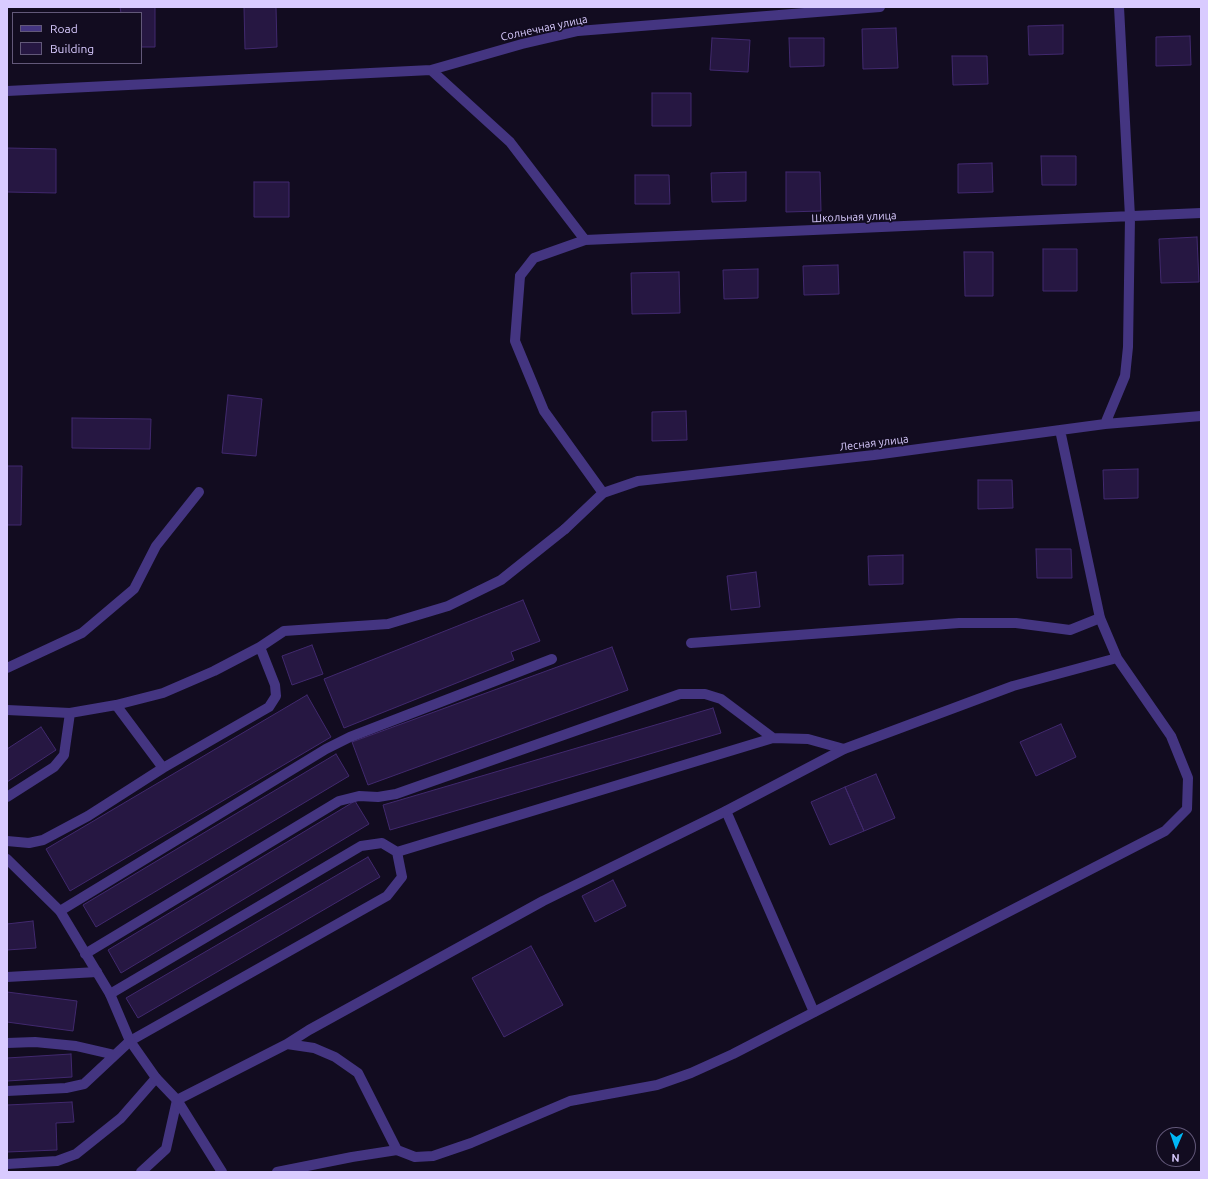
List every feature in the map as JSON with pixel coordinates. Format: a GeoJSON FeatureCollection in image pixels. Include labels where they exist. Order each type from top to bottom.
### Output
{"type":"FeatureCollection","features":[{"type":"Feature","properties":{"kind":"street","name":"Солнечная улица"},"geometry":{"type":"LineString","coordinates":[[7,91],[431,70],[522,44],[578,31],[880,7]]}},
{"type":"Feature","properties":{"kind":"street"},"geometry":{"type":"LineString","coordinates":[[1106,424],[1125,376],[1128,347],[1130,217],[1119,7]]}},
{"type":"Feature","properties":{"kind":"street"},"geometry":{"type":"LineString","coordinates":[[431,70],[510,142],[585,240]]}},
{"type":"Feature","properties":{"kind":"street","name":"Школьная улица"},"geometry":{"type":"LineString","coordinates":[[603,493],[544,411],[516,341],[520,276],[534,258],[585,240],[1201,213]]}},
{"type":"Feature","properties":{"kind":"street","name":"Лесная улица"},"geometry":{"type":"LineString","coordinates":[[7,710],[70,713],[116,705],[163,693],[214,671],[260,648],[284,631],[388,624],[448,606],[501,580],[565,530],[603,493],[638,481],[874,455],[1106,424],[1201,416]]}},
{"type":"Feature","properties":{"kind":"street"},"geometry":{"type":"LineString","coordinates":[[277,1172],[352,1157],[397,1150],[415,1157],[433,1156],[471,1144],[570,1101],[657,1085],[733,1054],[1165,831],[1187,809],[1188,778],[1170,736],[1117,658],[1100,618],[1060,430]]}},
{"type":"Feature","properties":{"kind":"street"},"geometry":{"type":"LineString","coordinates":[[7,668],[82,633],[134,589],[156,546],[199,492]]}},
{"type":"Feature","properties":{"kind":"street"},"geometry":{"type":"LineString","coordinates":[[691,643],[959,623],[1016,623],[1070,630],[1100,618]]}},
{"type":"Feature","properties":{"kind":"street"},"geometry":{"type":"LineString","coordinates":[[7,841],[29,843],[43,840],[88,816],[163,768],[269,707],[276,696],[275,685],[260,648]]}},
{"type":"Feature","properties":{"kind":"street"},"geometry":{"type":"LineString","coordinates":[[177,1100],[287,1044],[309,1030],[543,901],[726,811],[844,749],[1012,686],[1117,658]]}},
{"type":"Feature","properties":{"kind":"street"},"geometry":{"type":"LineString","coordinates":[[60,911],[326,749],[350,737],[552,659]]}},
{"type":"Feature","properties":{"kind":"street"},"geometry":{"type":"LineString","coordinates":[[85,954],[339,801],[359,796],[378,797],[396,794],[680,694],[705,694],[721,699],[773,738]]}},
{"type":"Feature","properties":{"kind":"street"},"geometry":{"type":"LineString","coordinates":[[116,705],[163,768]]}},
{"type":"Feature","properties":{"kind":"street"},"geometry":{"type":"LineString","coordinates":[[7,797],[54,767],[64,756],[70,713]]}},
{"type":"Feature","properties":{"kind":"street"},"geometry":{"type":"LineString","coordinates":[[397,852],[773,738],[808,739],[844,749]]}},
{"type":"Feature","properties":{"kind":"street"},"geometry":{"type":"LineString","coordinates":[[726,811],[814,1012]]}},
{"type":"Feature","properties":{"kind":"street"},"geometry":{"type":"LineString","coordinates":[[7,1091],[66,1088],[84,1084],[130,1041],[387,896],[402,877],[397,852],[382,843],[361,846],[110,994]]}},
{"type":"Feature","properties":{"kind":"street"},"geometry":{"type":"LineString","coordinates":[[7,858],[36,890],[60,911],[110,994],[130,1041],[156,1078],[177,1100],[222,1172]]}},
{"type":"Feature","properties":{"kind":"street"},"geometry":{"type":"LineString","coordinates":[[7,977],[97,972]]}},
{"type":"Feature","properties":{"kind":"street"},"geometry":{"type":"LineString","coordinates":[[7,1043],[35,1042],[76,1046],[116,1055]]}},
{"type":"Feature","properties":{"kind":"street"},"geometry":{"type":"LineString","coordinates":[[287,1044],[314,1048],[335,1057],[358,1073],[397,1150]]}},
{"type":"Feature","properties":{"kind":"street"},"geometry":{"type":"LineString","coordinates":[[7,1164],[57,1161],[76,1154],[121,1118],[156,1078]]}},
{"type":"Feature","properties":{"kind":"street"},"geometry":{"type":"LineString","coordinates":[[141,1172],[166,1149],[177,1100]]}},
{"type":"Feature","properties":{"kind":"building"},"geometry":{"type":"Polygon","coordinates":[[[120,7],[155,7],[155,47],[142,47],[142,12],[121,12],[120,7]]]}},
{"type":"Feature","properties":{"kind":"building"},"geometry":{"type":"Polygon","coordinates":[[[244,7],[276,7],[277,47],[245,49],[244,7]]]}},
{"type":"Feature","properties":{"kind":"building"},"geometry":{"type":"Polygon","coordinates":[[[1063,25],[1063,54],[1029,55],[1028,26],[1063,25]]]}},
{"type":"Feature","properties":{"kind":"building"},"geometry":{"type":"Polygon","coordinates":[[[896,28],[898,68],[863,69],[862,29],[896,28]]]}},
{"type":"Feature","properties":{"kind":"building"},"geometry":{"type":"Polygon","coordinates":[[[1190,36],[1191,65],[1156,66],[1156,37],[1190,36]]]}},
{"type":"Feature","properties":{"kind":"building"},"geometry":{"type":"Polygon","coordinates":[[[712,38],[750,40],[748,72],[710,70],[712,38]]]}},
{"type":"Feature","properties":{"kind":"building"},"geometry":{"type":"Polygon","coordinates":[[[789,38],[824,38],[824,66],[790,67],[789,38]]]}},
{"type":"Feature","properties":{"kind":"building"},"geometry":{"type":"Polygon","coordinates":[[[952,56],[987,56],[988,84],[953,85],[952,56]]]}},
{"type":"Feature","properties":{"kind":"building"},"geometry":{"type":"Polygon","coordinates":[[[652,93],[691,93],[691,126],[652,126],[652,93]]]}},
{"type":"Feature","properties":{"kind":"building"},"geometry":{"type":"Polygon","coordinates":[[[7,148],[56,149],[56,193],[7,192],[7,148]]]}},
{"type":"Feature","properties":{"kind":"building"},"geometry":{"type":"Polygon","coordinates":[[[1041,156],[1076,156],[1076,185],[1042,185],[1041,156]]]}},
{"type":"Feature","properties":{"kind":"building"},"geometry":{"type":"Polygon","coordinates":[[[992,163],[993,192],[958,193],[958,164],[992,163]]]}},
{"type":"Feature","properties":{"kind":"building"},"geometry":{"type":"Polygon","coordinates":[[[746,172],[746,201],[712,202],[711,173],[746,172]]]}},
{"type":"Feature","properties":{"kind":"building"},"geometry":{"type":"Polygon","coordinates":[[[786,172],[820,172],[821,211],[786,212],[786,172]]]}},
{"type":"Feature","properties":{"kind":"building"},"geometry":{"type":"Polygon","coordinates":[[[635,175],[669,175],[670,204],[635,204],[635,175]]]}},
{"type":"Feature","properties":{"kind":"building"},"geometry":{"type":"Polygon","coordinates":[[[254,182],[289,182],[289,217],[254,217],[254,182]]]}},
{"type":"Feature","properties":{"kind":"building"},"geometry":{"type":"Polygon","coordinates":[[[1197,237],[1199,282],[1161,283],[1159,239],[1197,237]]]}},
{"type":"Feature","properties":{"kind":"building"},"geometry":{"type":"Polygon","coordinates":[[[1043,249],[1077,249],[1077,291],[1043,291],[1043,249]]]}},
{"type":"Feature","properties":{"kind":"building"},"geometry":{"type":"Polygon","coordinates":[[[964,252],[993,252],[993,296],[965,296],[964,252]]]}},
{"type":"Feature","properties":{"kind":"building"},"geometry":{"type":"Polygon","coordinates":[[[838,265],[839,294],[804,295],[803,266],[838,265]]]}},
{"type":"Feature","properties":{"kind":"building"},"geometry":{"type":"Polygon","coordinates":[[[758,269],[758,298],[724,299],[723,270],[758,269]]]}},
{"type":"Feature","properties":{"kind":"building"},"geometry":{"type":"Polygon","coordinates":[[[679,272],[680,313],[632,314],[631,273],[679,272]]]}},
{"type":"Feature","properties":{"kind":"building"},"geometry":{"type":"Polygon","coordinates":[[[228,395],[262,399],[256,456],[222,453],[228,395]]]}},
{"type":"Feature","properties":{"kind":"building"},"geometry":{"type":"Polygon","coordinates":[[[686,411],[687,440],[652,441],[652,412],[686,411]]]}},
{"type":"Feature","properties":{"kind":"building"},"geometry":{"type":"Polygon","coordinates":[[[72,418],[151,419],[150,449],[72,448],[72,418]]]}},
{"type":"Feature","properties":{"kind":"building"},"geometry":{"type":"Polygon","coordinates":[[[7,466],[22,466],[21,525],[7,525],[7,466]]]}},
{"type":"Feature","properties":{"kind":"building"},"geometry":{"type":"Polygon","coordinates":[[[1138,469],[1138,498],[1104,499],[1103,470],[1138,469]]]}},
{"type":"Feature","properties":{"kind":"building"},"geometry":{"type":"Polygon","coordinates":[[[978,480],[1012,480],[1013,508],[978,509],[978,480]]]}},
{"type":"Feature","properties":{"kind":"building"},"geometry":{"type":"Polygon","coordinates":[[[1036,549],[1071,549],[1072,578],[1037,578],[1036,549]]]}},
{"type":"Feature","properties":{"kind":"building"},"geometry":{"type":"Polygon","coordinates":[[[903,555],[903,584],[869,585],[868,556],[903,555]]]}},
{"type":"Feature","properties":{"kind":"building"},"geometry":{"type":"Polygon","coordinates":[[[756,572],[760,607],[731,610],[727,576],[756,572]]]}},
{"type":"Feature","properties":{"kind":"building"},"geometry":{"type":"Polygon","coordinates":[[[523,600],[540,641],[511,652],[514,660],[344,728],[324,679],[523,600]]]}},
{"type":"Feature","properties":{"kind":"building"},"geometry":{"type":"Polygon","coordinates":[[[312,645],[323,674],[292,685],[282,656],[312,645]]]}},
{"type":"Feature","properties":{"kind":"building"},"geometry":{"type":"Polygon","coordinates":[[[612,647],[628,690],[368,785],[352,742],[612,647]]]}},
{"type":"Feature","properties":{"kind":"building"},"geometry":{"type":"Polygon","coordinates":[[[307,695],[331,737],[70,891],[46,849],[307,695]]]}},
{"type":"Feature","properties":{"kind":"building"},"geometry":{"type":"Polygon","coordinates":[[[713,708],[721,733],[390,830],[383,805],[713,708]]]}},
{"type":"Feature","properties":{"kind":"building"},"geometry":{"type":"Polygon","coordinates":[[[1061,724],[1076,757],[1036,776],[1020,742],[1061,724]]]}},
{"type":"Feature","properties":{"kind":"building"},"geometry":{"type":"Polygon","coordinates":[[[41,727],[56,750],[7,782],[7,749],[41,727]]]}},
{"type":"Feature","properties":{"kind":"building"},"geometry":{"type":"Polygon","coordinates":[[[336,754],[349,776],[96,927],[83,905],[336,754]]]}},
{"type":"Feature","properties":{"kind":"building"},"geometry":{"type":"Polygon","coordinates":[[[876,774],[895,818],[864,831],[845,787],[876,774]]]}},
{"type":"Feature","properties":{"kind":"building"},"geometry":{"type":"Polygon","coordinates":[[[845,787],[864,831],[830,845],[811,802],[845,787]]]}},
{"type":"Feature","properties":{"kind":"building"},"geometry":{"type":"Polygon","coordinates":[[[355,801],[369,824],[121,973],[108,950],[355,801]]]}},
{"type":"Feature","properties":{"kind":"building"},"geometry":{"type":"Polygon","coordinates":[[[368,857],[380,877],[138,1018],[126,998],[368,857]]]}},
{"type":"Feature","properties":{"kind":"building"},"geometry":{"type":"Polygon","coordinates":[[[613,880],[626,906],[595,922],[582,896],[613,880]]]}},
{"type":"Feature","properties":{"kind":"building"},"geometry":{"type":"Polygon","coordinates":[[[33,921],[36,948],[7,950],[7,924],[33,921]]]}},
{"type":"Feature","properties":{"kind":"building"},"geometry":{"type":"Polygon","coordinates":[[[531,946],[563,1005],[504,1037],[472,978],[531,946]]]}},
{"type":"Feature","properties":{"kind":"building"},"geometry":{"type":"Polygon","coordinates":[[[7,992],[77,1001],[73,1031],[7,1022],[7,992]]]}},
{"type":"Feature","properties":{"kind":"building"},"geometry":{"type":"Polygon","coordinates":[[[71,1054],[72,1077],[7,1081],[7,1058],[71,1054]]]}},
{"type":"Feature","properties":{"kind":"building"},"geometry":{"type":"Polygon","coordinates":[[[72,1102],[74,1122],[56,1123],[57,1150],[7,1152],[7,1105],[72,1102]]]}}]}
